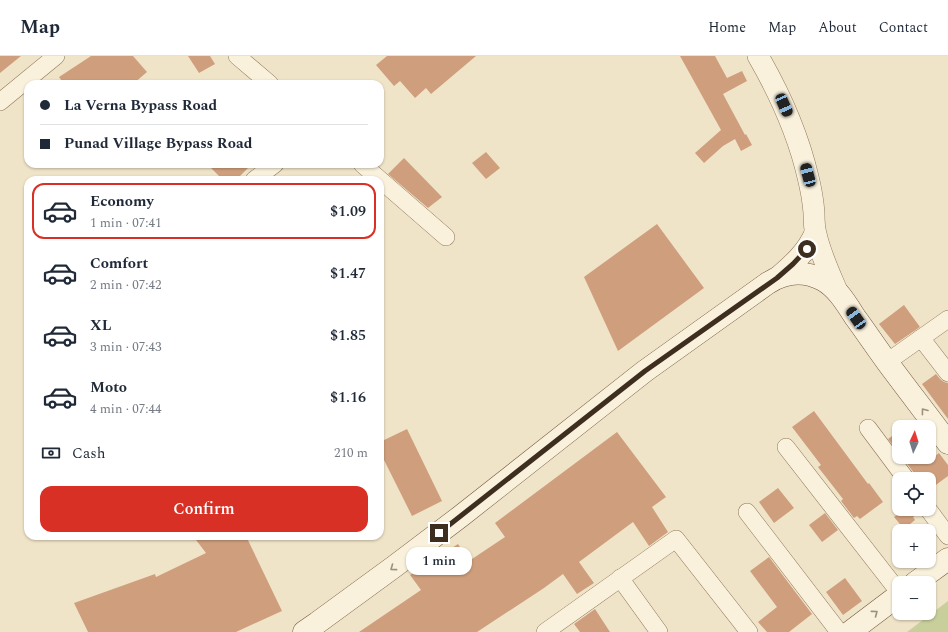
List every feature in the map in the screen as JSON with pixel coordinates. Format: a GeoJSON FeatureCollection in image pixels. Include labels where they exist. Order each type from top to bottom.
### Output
{"type":"FeatureCollection","features":[{"type":"Feature","properties":{"kind":"main road"},"geometry":{"type":"LineString","coordinates":[[304,632],[462,516],[645,371],[777,278],[789,274],[812,275],[824,281],[837,291],[887,362],[948,442]]}},
{"type":"Feature","properties":{"kind":"main road"},"geometry":{"type":"LineString","coordinates":[[925,576],[948,559]]}},
{"type":"Feature","properties":{"kind":"main road"},"geometry":{"type":"LineString","coordinates":[[850,632],[892,600]]}},
{"type":"Feature","properties":{"kind":"street"},"geometry":{"type":"LineString","coordinates":[[27,80],[56,56]]}},
{"type":"Feature","properties":{"kind":"street"},"geometry":{"type":"LineString","coordinates":[[237,56],[265,80]]}},
{"type":"Feature","properties":{"kind":"street"},"geometry":{"type":"LineString","coordinates":[[758,56],[784,105],[803,156],[812,193],[815,233],[837,291]]}},
{"type":"Feature","properties":{"kind":"street"},"geometry":{"type":"LineString","coordinates":[[0,102],[24,82]]}},
{"type":"Feature","properties":{"kind":"street"},"geometry":{"type":"LineString","coordinates":[[259,176],[270,168]]}},
{"type":"Feature","properties":{"kind":"street"},"geometry":{"type":"LineString","coordinates":[[367,168],[376,176]]}},
{"type":"Feature","properties":{"kind":"street"},"geometry":{"type":"LineString","coordinates":[[384,183],[446,237]]}},
{"type":"Feature","properties":{"kind":"street"},"geometry":{"type":"LineString","coordinates":[[777,278],[803,254],[815,233]]}},
{"type":"Feature","properties":{"kind":"street"},"geometry":{"type":"LineString","coordinates":[[887,362],[948,319]]}},
{"type":"Feature","properties":{"kind":"street"},"geometry":{"type":"LineString","coordinates":[[921,338],[948,373]]}},
{"type":"Feature","properties":{"kind":"street"},"geometry":{"type":"LineString","coordinates":[[868,428],[901,472]]}},
{"type":"Feature","properties":{"kind":"street"},"geometry":{"type":"LineString","coordinates":[[786,447],[892,583]]}},
{"type":"Feature","properties":{"kind":"street"},"geometry":{"type":"LineString","coordinates":[[748,512],[839,632]]}},
{"type":"Feature","properties":{"kind":"street"},"geometry":{"type":"LineString","coordinates":[[933,516],[948,536]]}},
{"type":"Feature","properties":{"kind":"street"},"geometry":{"type":"LineString","coordinates":[[545,632],[566,626],[620,578],[676,539],[749,632]]}},
{"type":"Feature","properties":{"kind":"street"},"geometry":{"type":"LineString","coordinates":[[620,578],[660,632]]}},
{"type":"Feature","properties":{"kind":"green space"},"geometry":{"type":"Polygon","coordinates":[[[948,601],[948,632],[907,632],[923,620],[936,620],[936,610],[948,601]]]}},
{"type":"Feature","properties":{"kind":"building"},"geometry":{"type":"Polygon","coordinates":[[[0,56],[21,56],[0,73],[0,56]]]}},
{"type":"Feature","properties":{"kind":"building"},"geometry":{"type":"Polygon","coordinates":[[[91,56],[133,56],[147,72],[138,80],[61,80],[59,77],[91,56]]]}},
{"type":"Feature","properties":{"kind":"building"},"geometry":{"type":"Polygon","coordinates":[[[188,56],[210,56],[215,64],[199,73],[188,56]]]}},
{"type":"Feature","properties":{"kind":"building"},"geometry":{"type":"Polygon","coordinates":[[[387,56],[476,56],[431,94],[426,88],[415,98],[400,81],[394,86],[376,65],[387,56]]]}},
{"type":"Feature","properties":{"kind":"building"},"geometry":{"type":"Polygon","coordinates":[[[680,56],[715,56],[727,78],[742,71],[747,81],[723,94],[752,145],[741,151],[735,139],[723,146],[704,163],[695,153],[721,130],[680,56]]]}},
{"type":"Feature","properties":{"kind":"building"},"geometry":{"type":"Polygon","coordinates":[[[486,152],[500,168],[486,179],[472,163],[486,152]]]}},
{"type":"Feature","properties":{"kind":"building"},"geometry":{"type":"Polygon","coordinates":[[[404,158],[442,197],[428,208],[388,174],[404,158]]]}},
{"type":"Feature","properties":{"kind":"building"},"geometry":{"type":"Polygon","coordinates":[[[211,168],[248,168],[240,176],[219,176],[211,168]]]}},
{"type":"Feature","properties":{"kind":"building"},"geometry":{"type":"Polygon","coordinates":[[[657,224],[704,288],[618,351],[584,277],[657,224]]]}},
{"type":"Feature","properties":{"kind":"building"},"geometry":{"type":"Polygon","coordinates":[[[904,305],[920,327],[895,344],[879,324],[904,305]]]}},
{"type":"Feature","properties":{"kind":"building"},"geometry":{"type":"Polygon","coordinates":[[[936,374],[944,382],[948,383],[948,419],[922,384],[936,374]]]}},
{"type":"Feature","properties":{"kind":"building"},"geometry":{"type":"Polygon","coordinates":[[[814,411],[883,502],[860,519],[857,516],[854,518],[841,501],[843,499],[818,467],[821,465],[792,427],[814,411]]]}},
{"type":"Feature","properties":{"kind":"building"},"geometry":{"type":"Polygon","coordinates":[[[407,429],[442,501],[412,516],[384,460],[384,440],[407,429]]]}},
{"type":"Feature","properties":{"kind":"building"},"geometry":{"type":"Polygon","coordinates":[[[617,432],[666,497],[652,507],[668,532],[649,546],[633,522],[579,562],[594,583],[577,594],[563,574],[477,632],[359,632],[421,590],[410,575],[458,544],[469,561],[505,537],[495,523],[617,432]]]}},
{"type":"Feature","properties":{"kind":"building"},"geometry":{"type":"Polygon","coordinates":[[[892,436],[892,444],[888,439],[892,436]]]}},
{"type":"Feature","properties":{"kind":"building"},"geometry":{"type":"Polygon","coordinates":[[[939,453],[948,465],[948,476],[936,485],[936,472],[913,472],[907,464],[936,464],[936,455],[939,453]]]}},
{"type":"Feature","properties":{"kind":"building"},"geometry":{"type":"Polygon","coordinates":[[[778,488],[794,508],[774,523],[759,502],[778,488]]]}},
{"type":"Feature","properties":{"kind":"building"},"geometry":{"type":"Polygon","coordinates":[[[825,513],[838,530],[822,542],[809,525],[825,513]]]}},
{"type":"Feature","properties":{"kind":"building"},"geometry":{"type":"Polygon","coordinates":[[[914,516],[913,517],[915,520],[910,524],[900,524],[894,517],[914,516]]]}},
{"type":"Feature","properties":{"kind":"building"},"geometry":{"type":"Polygon","coordinates":[[[196,540],[248,540],[282,611],[236,632],[88,632],[74,603],[155,574],[156,577],[206,553],[196,540]]]}},
{"type":"Feature","properties":{"kind":"building"},"geometry":{"type":"Polygon","coordinates":[[[769,557],[812,614],[789,632],[767,632],[758,622],[777,607],[750,571],[769,557]]]}},
{"type":"Feature","properties":{"kind":"building"},"geometry":{"type":"Polygon","coordinates":[[[845,578],[862,601],[843,615],[826,592],[845,578]]]}},
{"type":"Feature","properties":{"kind":"building"},"geometry":{"type":"Polygon","coordinates":[[[595,609],[610,632],[580,632],[574,624],[595,609]]]}},
{"type":"Feature","properties":{"kind":"route"},"geometry":{"type":"LineString","coordinates":[[439,533],[645,371],[777,278],[807,249]]}}]}
